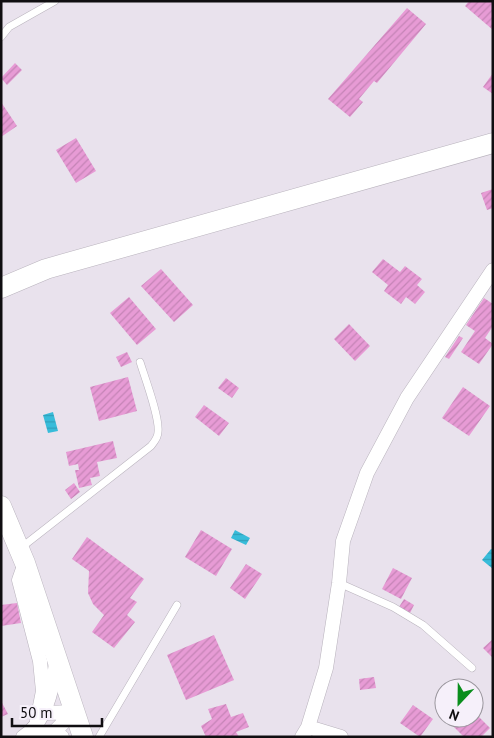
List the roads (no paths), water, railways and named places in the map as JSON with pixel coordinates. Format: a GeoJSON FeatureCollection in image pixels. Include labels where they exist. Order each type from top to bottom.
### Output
{"type":"FeatureCollection","features":[{"type":"Feature","properties":{"kind":"street"},"geometry":{"type":"LineString","coordinates":[[1,288],[46,270],[493,143]]}},
{"type":"Feature","properties":{"kind":"street"},"geometry":{"type":"LineString","coordinates":[[1,275],[46,270]]}},
{"type":"Feature","properties":{"kind":"street"},"geometry":{"type":"LineString","coordinates":[[341,737],[305,732],[326,668],[339,583],[343,541],[367,473],[408,398],[493,270]]}},
{"type":"Feature","properties":{"kind":"street"},"geometry":{"type":"LineString","coordinates":[[1,506],[22,556],[83,737]]}},
{"type":"Feature","properties":{"kind":"street"},"geometry":{"type":"LineString","coordinates":[[22,556],[19,580],[41,673],[42,704],[40,717]]}},
{"type":"Feature","properties":{"kind":"street"},"geometry":{"type":"LineString","coordinates":[[25,735],[40,717],[54,679],[57,657]]}},
{"type":"Feature","properties":{"kind":"street"},"geometry":{"type":"LineString","coordinates":[[40,717],[74,712]]}},
{"type":"Feature","properties":{"kind":"street"},"geometry":{"type":"LineString","coordinates":[[25,735],[58,734],[74,712]]}},
{"type":"Feature","properties":{"kind":"lane"},"geometry":{"type":"LineString","coordinates":[[1,37],[9,27],[55,1]]}},
{"type":"Feature","properties":{"kind":"lane"},"geometry":{"type":"LineString","coordinates":[[22,556],[151,446],[157,438],[159,431],[157,420],[140,362]]}},
{"type":"Feature","properties":{"kind":"lane"},"geometry":{"type":"LineString","coordinates":[[339,583],[393,607],[423,625],[472,668]]}},
{"type":"Feature","properties":{"kind":"lane"},"geometry":{"type":"LineString","coordinates":[[99,737],[178,605]]}},
{"type":"Feature","properties":{"kind":"water"},"geometry":{"type":"Polygon","coordinates":[[[53,412],[58,431],[48,433],[43,415],[53,412]]]}},
{"type":"Feature","properties":{"kind":"water"},"geometry":{"type":"Polygon","coordinates":[[[235,530],[250,538],[246,545],[231,538],[235,530]]]}},
{"type":"Feature","properties":{"kind":"water"},"geometry":{"type":"Polygon","coordinates":[[[491,549],[493,550],[493,569],[482,560],[491,549]]]}}]}
